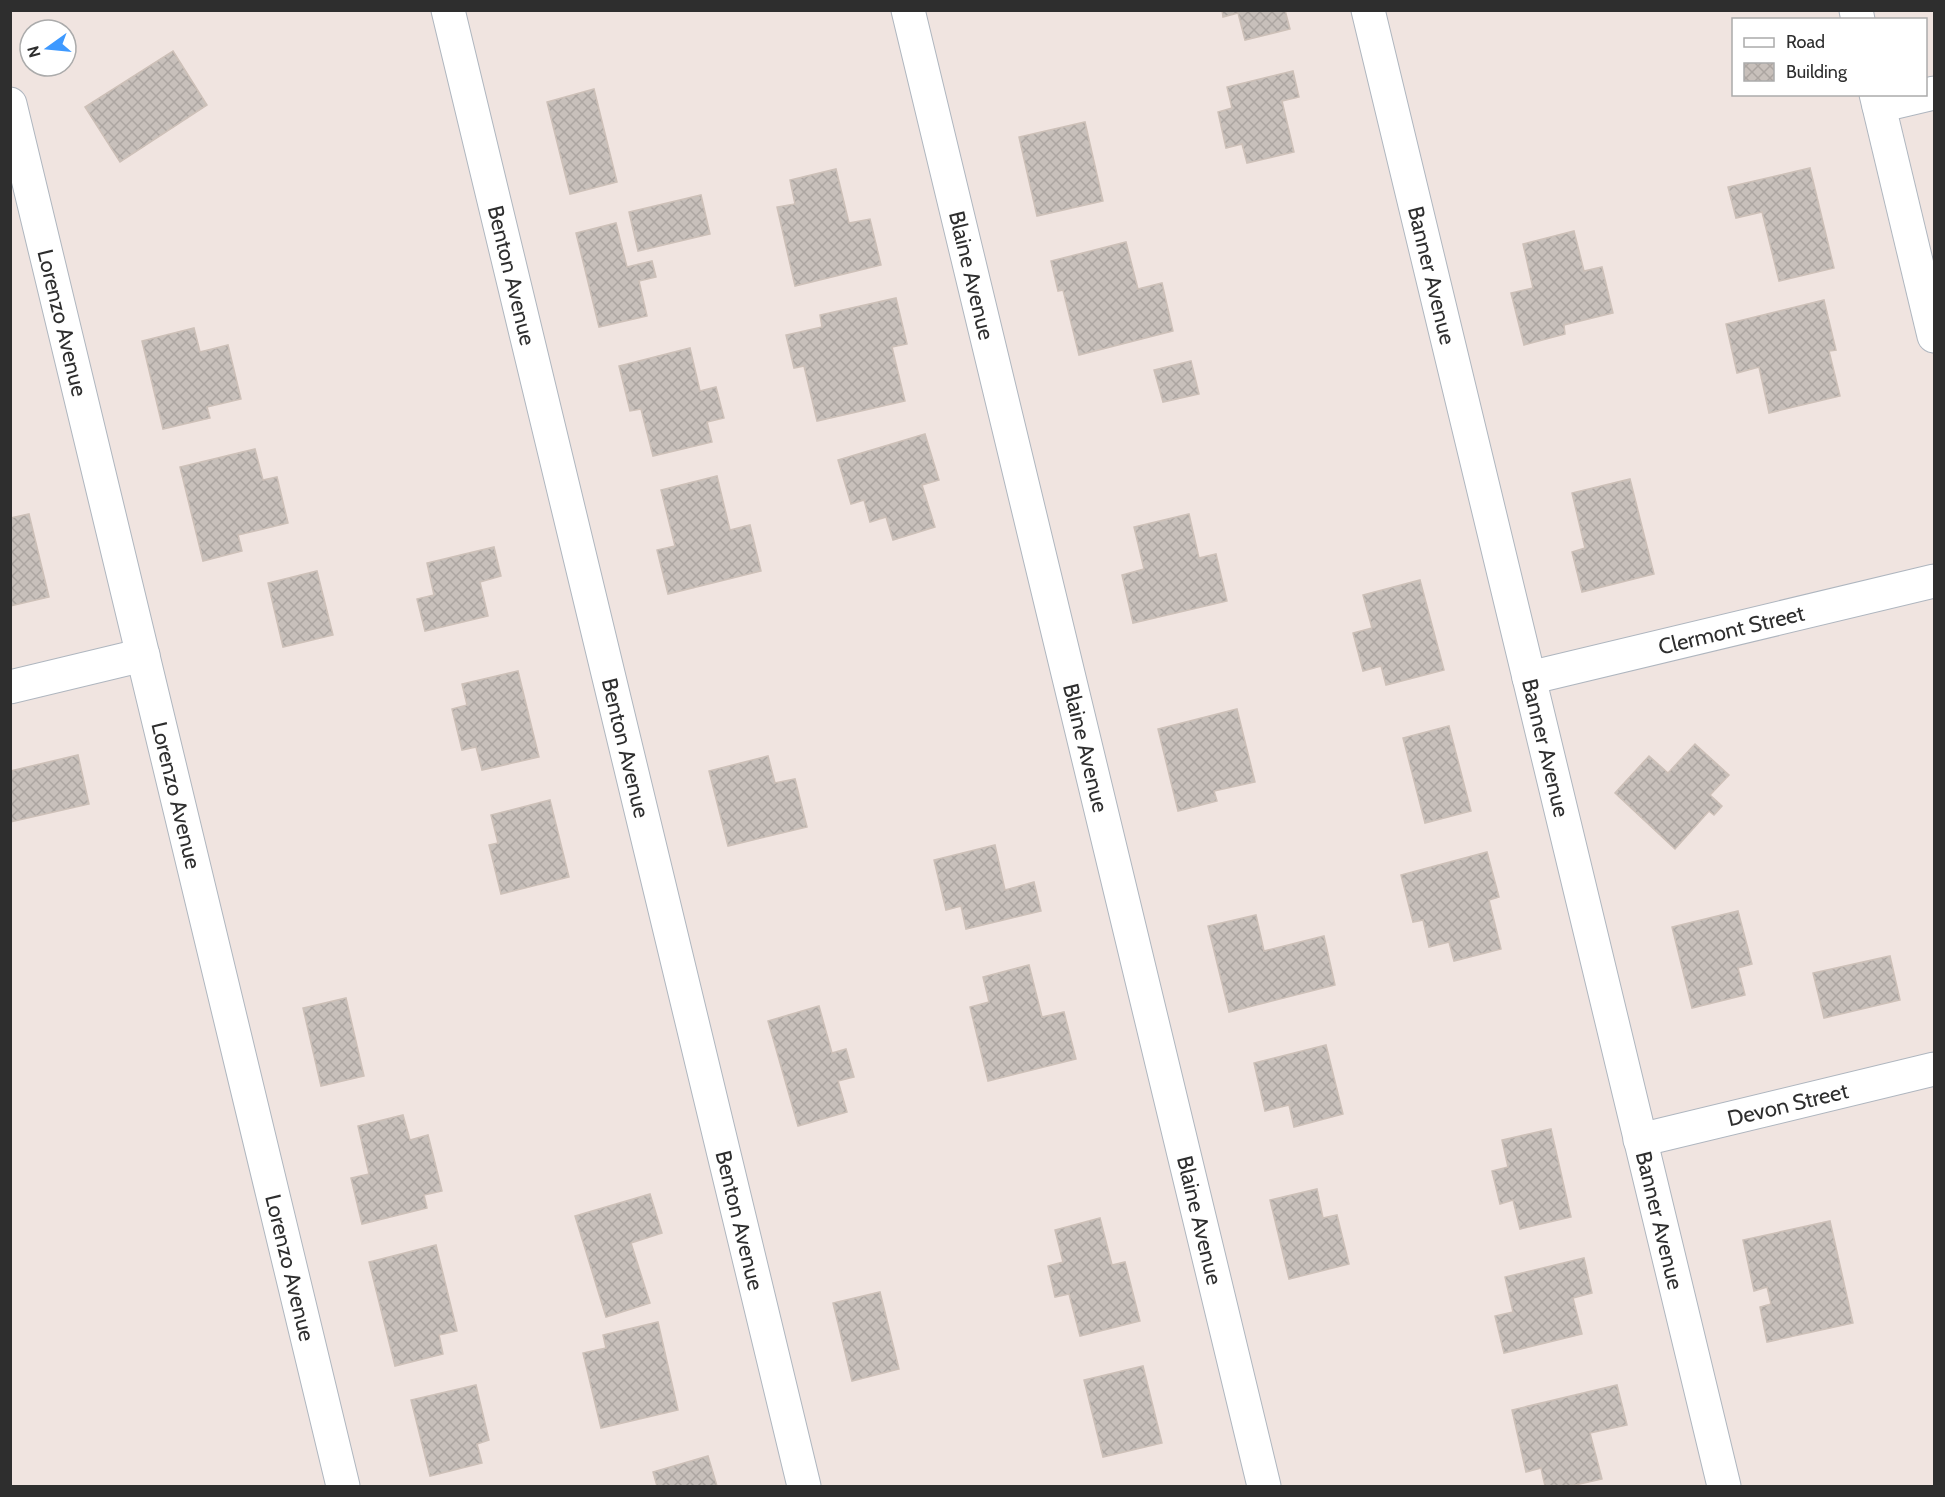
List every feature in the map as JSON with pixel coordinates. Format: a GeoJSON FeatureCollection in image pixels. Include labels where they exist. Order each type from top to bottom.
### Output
{"type":"FeatureCollection","features":[{"type":"Feature","properties":{"kind":"street","name":"Benton Avenue"},"geometry":{"type":"LineString","coordinates":[[448,10],[804,1486]]}},
{"type":"Feature","properties":{"kind":"street","name":"Blaine Avenue"},"geometry":{"type":"LineString","coordinates":[[908,10],[1264,1486]]}},
{"type":"Feature","properties":{"kind":"street","name":"Banner Avenue"},"geometry":{"type":"LineString","coordinates":[[1368,10],[1724,1486]]}},
{"type":"Feature","properties":{"kind":"street"},"geometry":{"type":"LineString","coordinates":[[1911,96],[1878,100],[1935,336]]}},
{"type":"Feature","properties":{"kind":"street","name":"Lorenzo Avenue"},"geometry":{"type":"LineString","coordinates":[[10,104],[343,1486]]}},
{"type":"Feature","properties":{"kind":"street","name":"Clermont Street"},"geometry":{"type":"LineString","coordinates":[[1529,678],[1935,581]]}},
{"type":"Feature","properties":{"kind":"street"},"geometry":{"type":"LineString","coordinates":[[10,687],[143,655]]}},
{"type":"Feature","properties":{"kind":"street","name":"Devon Street"},"geometry":{"type":"LineString","coordinates":[[1640,1140],[1935,1069]]}},
{"type":"Feature","properties":{"kind":"building"},"geometry":{"type":"Polygon","coordinates":[[[1222,10],[1285,10],[1290,29],[1245,40],[1238,13],[1223,17],[1222,10]]]}},
{"type":"Feature","properties":{"kind":"building"},"geometry":{"type":"Polygon","coordinates":[[[173,51],[207,105],[120,162],[85,107],[173,51]]]}},
{"type":"Feature","properties":{"kind":"building"},"geometry":{"type":"Polygon","coordinates":[[[1293,71],[1299,97],[1282,101],[1294,152],[1247,163],[1242,144],[1226,148],[1218,112],[1232,108],[1227,87],[1293,71]]]}},
{"type":"Feature","properties":{"kind":"building"},"geometry":{"type":"Polygon","coordinates":[[[594,89],[617,182],[570,194],[547,102],[594,89]]]}},
{"type":"Feature","properties":{"kind":"building"},"geometry":{"type":"Polygon","coordinates":[[[1085,122],[1103,201],[1037,216],[1019,137],[1085,122]]]}},
{"type":"Feature","properties":{"kind":"building"},"geometry":{"type":"Polygon","coordinates":[[[1810,168],[1834,268],[1779,281],[1762,212],[1736,218],[1728,187],[1810,168]]]}},
{"type":"Feature","properties":{"kind":"building"},"geometry":{"type":"Polygon","coordinates":[[[836,169],[849,223],[870,219],[881,265],[795,286],[777,207],[795,204],[790,180],[836,169]]]}},
{"type":"Feature","properties":{"kind":"building"},"geometry":{"type":"Polygon","coordinates":[[[701,195],[710,234],[638,251],[629,212],[701,195]]]}},
{"type":"Feature","properties":{"kind":"building"},"geometry":{"type":"Polygon","coordinates":[[[616,223],[627,267],[652,261],[656,277],[639,281],[647,316],[599,327],[576,233],[616,223]]]}},
{"type":"Feature","properties":{"kind":"building"},"geometry":{"type":"Polygon","coordinates":[[[1574,231],[1584,271],[1602,267],[1613,313],[1564,325],[1565,334],[1524,345],[1511,293],[1533,288],[1523,244],[1574,231]]]}},
{"type":"Feature","properties":{"kind":"building"},"geometry":{"type":"Polygon","coordinates":[[[1126,242],[1138,289],[1162,283],[1173,331],[1079,355],[1063,290],[1058,291],[1051,261],[1126,242]]]}},
{"type":"Feature","properties":{"kind":"building"},"geometry":{"type":"Polygon","coordinates":[[[896,298],[907,344],[892,347],[905,401],[817,421],[804,366],[794,368],[786,335],[822,327],[820,315],[896,298]]]}},
{"type":"Feature","properties":{"kind":"building"},"geometry":{"type":"Polygon","coordinates":[[[1824,300],[1836,350],[1829,351],[1840,396],[1769,413],[1759,367],[1737,373],[1726,324],[1824,300]]]}},
{"type":"Feature","properties":{"kind":"building"},"geometry":{"type":"Polygon","coordinates":[[[194,328],[200,352],[228,345],[241,399],[207,407],[210,418],[163,429],[142,341],[194,328]]]}},
{"type":"Feature","properties":{"kind":"building"},"geometry":{"type":"Polygon","coordinates":[[[690,348],[700,391],[716,387],[724,418],[707,422],[712,442],[653,456],[641,409],[630,411],[619,366],[690,348]]]}},
{"type":"Feature","properties":{"kind":"building"},"geometry":{"type":"Polygon","coordinates":[[[1191,361],[1199,394],[1163,402],[1154,370],[1191,361]]]}},
{"type":"Feature","properties":{"kind":"building"},"geometry":{"type":"Polygon","coordinates":[[[925,434],[939,480],[922,485],[935,527],[893,540],[886,517],[870,522],[864,500],[851,504],[838,460],[925,434]]]}},
{"type":"Feature","properties":{"kind":"building"},"geometry":{"type":"Polygon","coordinates":[[[255,449],[263,480],[277,477],[288,523],[238,535],[242,551],[203,561],[180,467],[255,449]]]}},
{"type":"Feature","properties":{"kind":"building"},"geometry":{"type":"Polygon","coordinates":[[[717,476],[730,530],[750,525],[761,571],[668,594],[657,550],[675,546],[661,490],[717,476]]]}},
{"type":"Feature","properties":{"kind":"building"},"geometry":{"type":"Polygon","coordinates":[[[1630,479],[1654,574],[1582,592],[1572,552],[1585,548],[1572,493],[1630,479]]]}},
{"type":"Feature","properties":{"kind":"building"},"geometry":{"type":"Polygon","coordinates":[[[29,514],[49,597],[10,606],[10,518],[29,514]]]}},
{"type":"Feature","properties":{"kind":"building"},"geometry":{"type":"Polygon","coordinates":[[[1189,514],[1199,558],[1216,554],[1227,601],[1133,623],[1122,575],[1144,569],[1134,527],[1189,514]]]}},
{"type":"Feature","properties":{"kind":"building"},"geometry":{"type":"Polygon","coordinates":[[[494,547],[501,576],[480,582],[488,616],[425,631],[417,599],[434,595],[427,563],[494,547]]]}},
{"type":"Feature","properties":{"kind":"building"},"geometry":{"type":"Polygon","coordinates":[[[317,571],[333,635],[283,647],[268,583],[317,571]]]}},
{"type":"Feature","properties":{"kind":"building"},"geometry":{"type":"Polygon","coordinates":[[[1420,580],[1444,670],[1386,685],[1381,666],[1363,671],[1353,633],[1372,628],[1363,595],[1420,580]]]}},
{"type":"Feature","properties":{"kind":"building"},"geometry":{"type":"Polygon","coordinates":[[[518,671],[539,757],[482,770],[476,747],[462,750],[452,709],[467,705],[462,684],[518,671]]]}},
{"type":"Feature","properties":{"kind":"building"},"geometry":{"type":"Polygon","coordinates":[[[1237,709],[1255,782],[1214,791],[1217,801],[1178,811],[1158,729],[1237,709]]]}},
{"type":"Feature","properties":{"kind":"building"},"geometry":{"type":"Polygon","coordinates":[[[1449,726],[1471,811],[1425,823],[1403,738],[1449,726]]]}},
{"type":"Feature","properties":{"kind":"building"},"geometry":{"type":"Polygon","coordinates":[[[1695,744],[1729,775],[1710,795],[1722,806],[1714,815],[1709,811],[1675,849],[1615,793],[1649,756],[1668,773],[1695,744]]]}},
{"type":"Feature","properties":{"kind":"building"},"geometry":{"type":"Polygon","coordinates":[[[78,755],[89,804],[10,822],[10,771],[78,755]]]}},
{"type":"Feature","properties":{"kind":"building"},"geometry":{"type":"Polygon","coordinates":[[[768,756],[775,783],[795,779],[807,827],[728,846],[709,771],[768,756]]]}},
{"type":"Feature","properties":{"kind":"building"},"geometry":{"type":"Polygon","coordinates":[[[550,800],[569,877],[501,894],[489,845],[498,843],[491,815],[550,800]]]}},
{"type":"Feature","properties":{"kind":"building"},"geometry":{"type":"Polygon","coordinates":[[[995,845],[1005,890],[1034,882],[1041,911],[966,929],[961,906],[946,910],[934,860],[995,845]]]}},
{"type":"Feature","properties":{"kind":"building"},"geometry":{"type":"Polygon","coordinates":[[[1487,852],[1499,897],[1489,900],[1501,949],[1454,961],[1449,942],[1429,947],[1423,920],[1413,922],[1401,875],[1487,852]]]}},
{"type":"Feature","properties":{"kind":"building"},"geometry":{"type":"Polygon","coordinates":[[[1738,911],[1752,964],[1738,968],[1745,995],[1692,1008],[1672,927],[1738,911]]]}},
{"type":"Feature","properties":{"kind":"building"},"geometry":{"type":"Polygon","coordinates":[[[1256,915],[1264,951],[1324,936],[1335,985],[1229,1012],[1208,926],[1256,915]]]}},
{"type":"Feature","properties":{"kind":"building"},"geometry":{"type":"Polygon","coordinates":[[[1890,956],[1900,1000],[1824,1018],[1813,973],[1890,956]]]}},
{"type":"Feature","properties":{"kind":"building"},"geometry":{"type":"Polygon","coordinates":[[[1029,965],[1042,1017],[1064,1012],[1076,1059],[988,1081],[970,1007],[989,1002],[983,977],[1029,965]]]}},
{"type":"Feature","properties":{"kind":"building"},"geometry":{"type":"Polygon","coordinates":[[[346,998],[364,1076],[321,1086],[303,1008],[346,998]]]}},
{"type":"Feature","properties":{"kind":"building"},"geometry":{"type":"Polygon","coordinates":[[[819,1006],[832,1053],[846,1049],[854,1077],[838,1081],[847,1112],[798,1126],[768,1021],[819,1006]]]}},
{"type":"Feature","properties":{"kind":"building"},"geometry":{"type":"Polygon","coordinates":[[[1326,1045],[1343,1114],[1294,1127],[1289,1105],[1265,1111],[1254,1063],[1326,1045]]]}},
{"type":"Feature","properties":{"kind":"building"},"geometry":{"type":"Polygon","coordinates":[[[403,1115],[410,1140],[428,1135],[442,1191],[424,1195],[427,1208],[362,1224],[351,1178],[369,1174],[358,1126],[403,1115]]]}},
{"type":"Feature","properties":{"kind":"building"},"geometry":{"type":"Polygon","coordinates":[[[1551,1129],[1571,1217],[1520,1229],[1513,1200],[1500,1204],[1492,1171],[1508,1167],[1502,1140],[1551,1129]]]}},
{"type":"Feature","properties":{"kind":"building"},"geometry":{"type":"Polygon","coordinates":[[[1317,1189],[1323,1218],[1337,1215],[1349,1264],[1289,1279],[1270,1200],[1317,1189]]]}},
{"type":"Feature","properties":{"kind":"building"},"geometry":{"type":"Polygon","coordinates":[[[650,1194],[662,1233],[631,1243],[650,1303],[606,1317],[575,1216],[650,1194]]]}},
{"type":"Feature","properties":{"kind":"building"},"geometry":{"type":"Polygon","coordinates":[[[1100,1218],[1112,1265],[1125,1262],[1140,1321],[1080,1336],[1069,1294],[1055,1297],[1048,1266],[1063,1262],[1055,1230],[1100,1218]]]}},
{"type":"Feature","properties":{"kind":"building"},"geometry":{"type":"Polygon","coordinates":[[[1830,1221],[1853,1323],[1767,1342],[1760,1307],[1771,1304],[1767,1287],[1754,1291],[1743,1240],[1830,1221]]]}},
{"type":"Feature","properties":{"kind":"building"},"geometry":{"type":"Polygon","coordinates":[[[436,1245],[457,1331],[439,1335],[443,1354],[395,1366],[369,1262],[436,1245]]]}},
{"type":"Feature","properties":{"kind":"building"},"geometry":{"type":"Polygon","coordinates":[[[1584,1258],[1592,1293],[1573,1298],[1582,1334],[1504,1353],[1495,1316],[1513,1312],[1505,1277],[1584,1258]]]}},
{"type":"Feature","properties":{"kind":"building"},"geometry":{"type":"Polygon","coordinates":[[[880,1292],[899,1369],[852,1381],[833,1303],[880,1292]]]}},
{"type":"Feature","properties":{"kind":"building"},"geometry":{"type":"Polygon","coordinates":[[[658,1322],[678,1410],[601,1428],[583,1353],[606,1348],[603,1335],[658,1322]]]}},
{"type":"Feature","properties":{"kind":"building"},"geometry":{"type":"Polygon","coordinates":[[[1143,1366],[1162,1443],[1103,1457],[1084,1380],[1143,1366]]]}},
{"type":"Feature","properties":{"kind":"building"},"geometry":{"type":"Polygon","coordinates":[[[476,1385],[489,1440],[477,1444],[482,1463],[430,1476],[411,1400],[476,1385]]]}},
{"type":"Feature","properties":{"kind":"building"},"geometry":{"type":"Polygon","coordinates":[[[1617,1385],[1627,1425],[1590,1433],[1602,1479],[1571,1486],[1545,1486],[1541,1468],[1526,1472],[1512,1410],[1617,1385]]]}},
{"type":"Feature","properties":{"kind":"building"},"geometry":{"type":"Polygon","coordinates":[[[708,1456],[717,1486],[657,1486],[653,1472],[708,1456]]]}}]}
